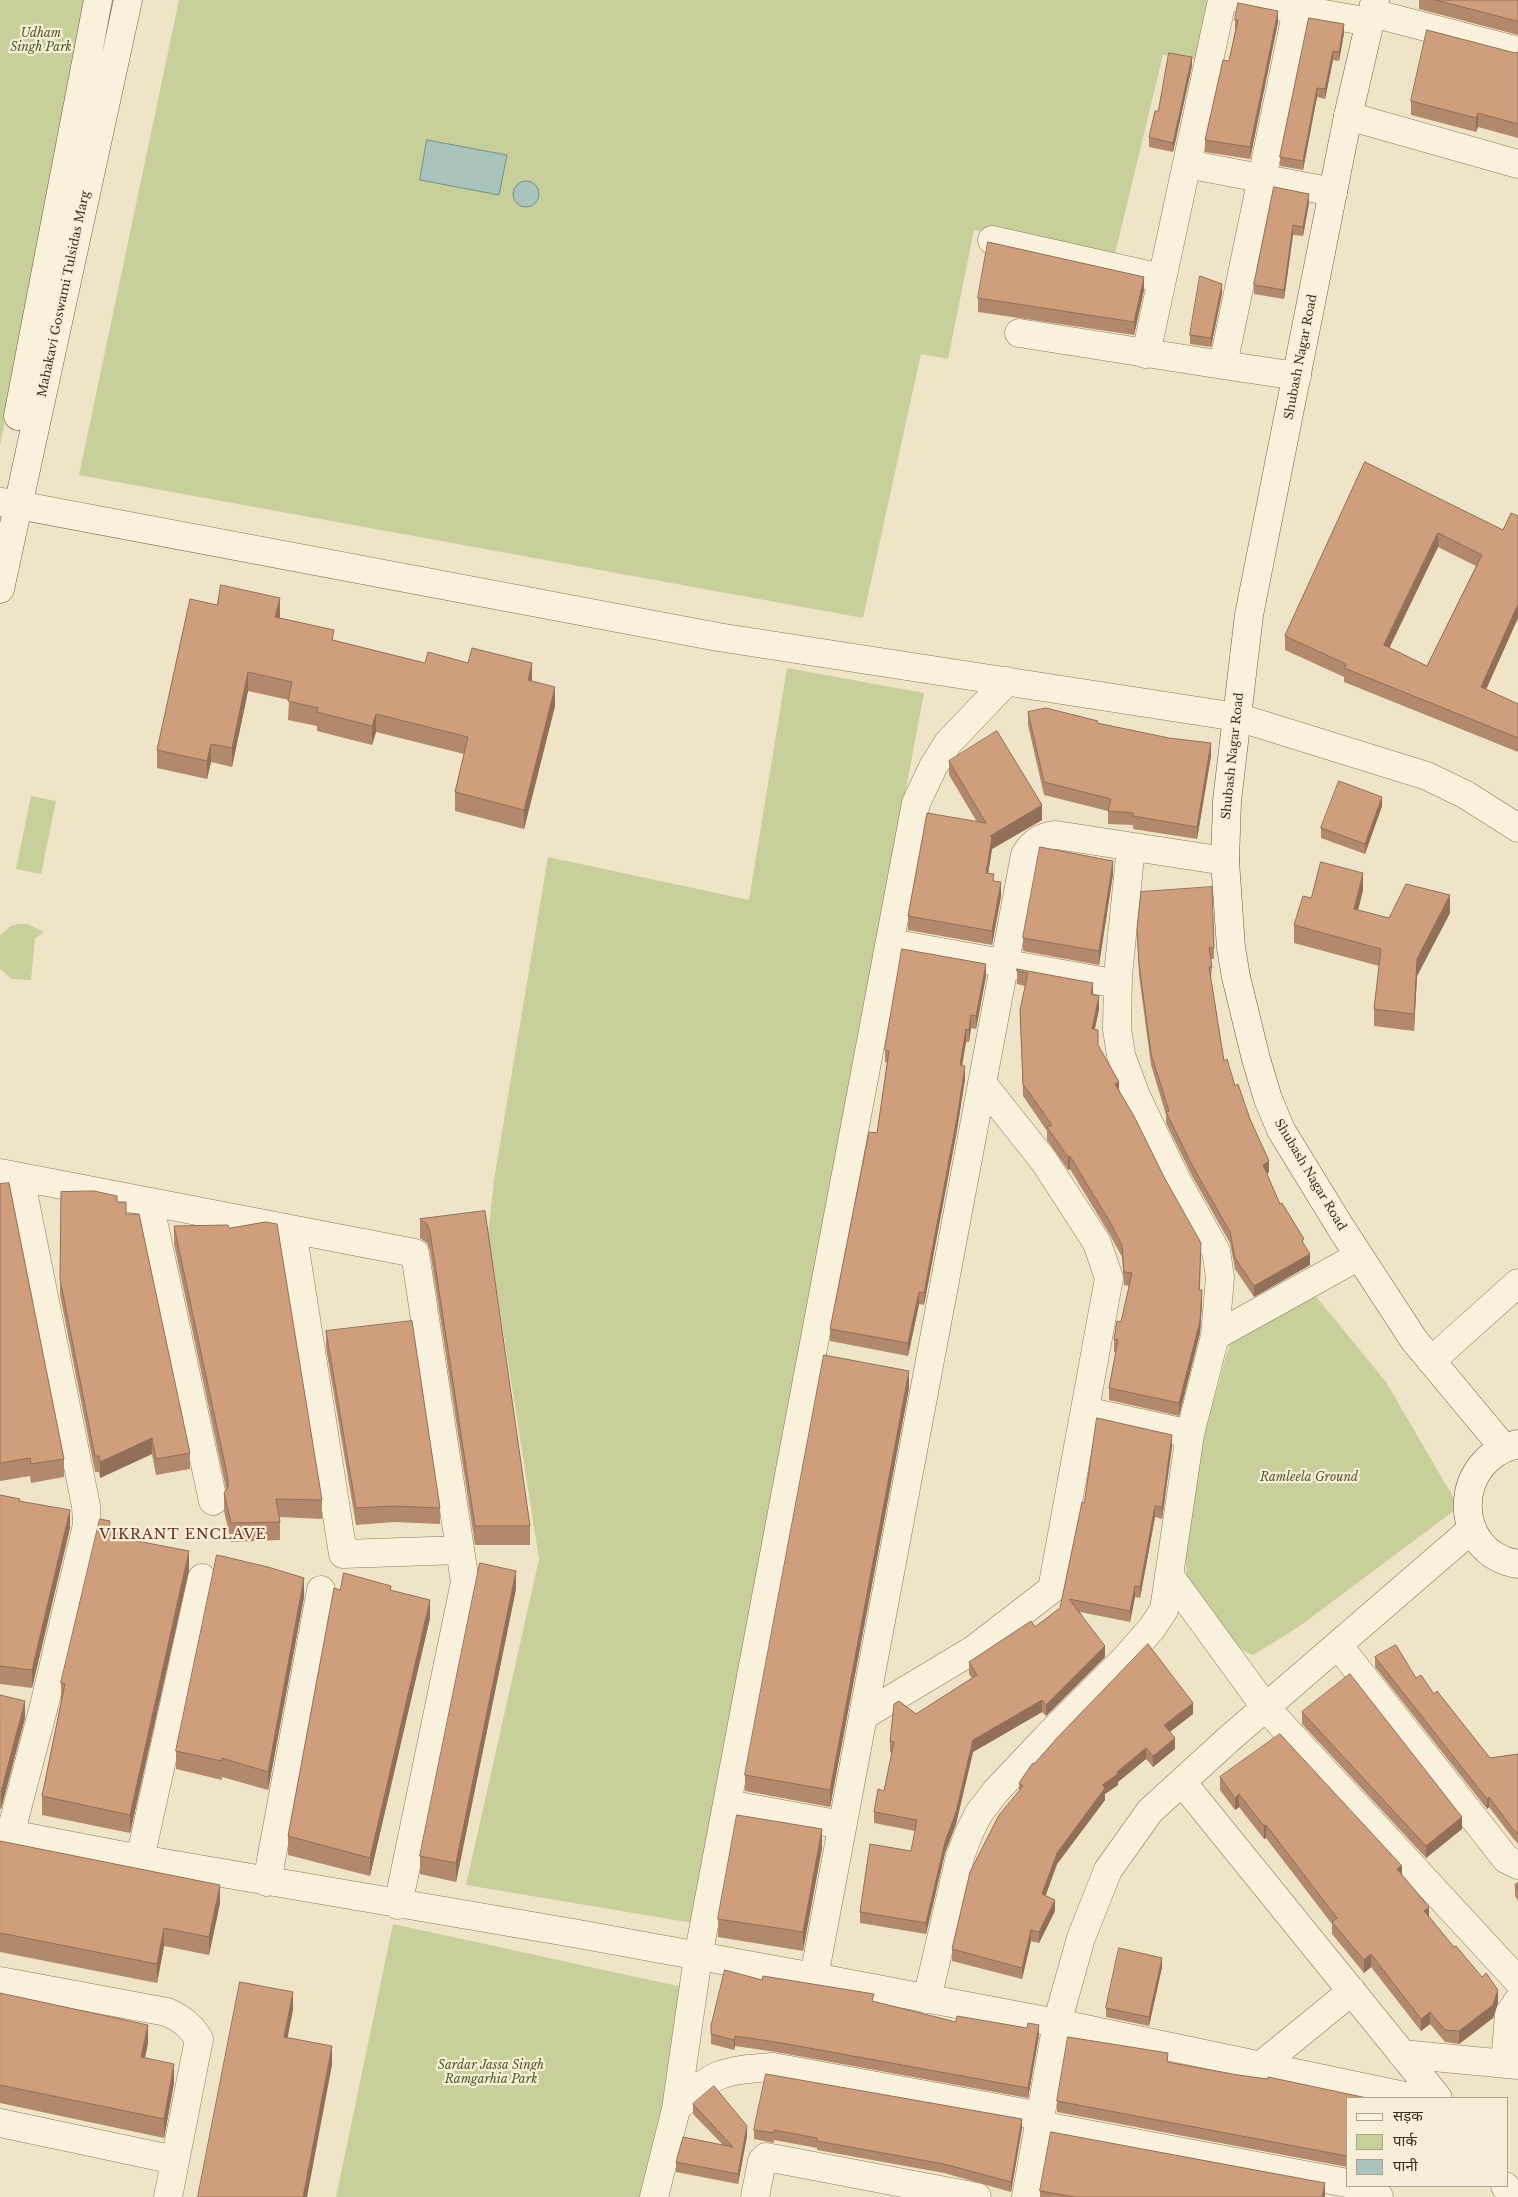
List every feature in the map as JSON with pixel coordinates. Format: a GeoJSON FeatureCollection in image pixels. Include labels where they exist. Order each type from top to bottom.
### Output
{"type":"FeatureCollection","features":[{"type":"Feature","properties":{"kind":"street","name":"Mahakavi Goswami Tulsidas Marg"},"geometry":{"type":"LineString","coordinates":[[0,589],[6,509],[98,0]]}},
{"type":"Feature","properties":{"kind":"street","name":"Mahakavi Goswami Tulsidas Marg"},"geometry":{"type":"LineString","coordinates":[[6,509],[128,0]]}},
{"type":"Feature","properties":{"kind":"street"},"geometry":{"type":"LineString","coordinates":[[1146,354],[1222,0]]}},
{"type":"Feature","properties":{"kind":"street"},"geometry":{"type":"LineString","coordinates":[[1243,0],[1372,12],[1518,51]]}},
{"type":"Feature","properties":{"kind":"street"},"geometry":{"type":"LineString","coordinates":[[1223,365],[1298,5]]}},
{"type":"Feature","properties":{"kind":"street","name":"Shubash Nagar Road"},"geometry":{"type":"LineString","coordinates":[[1372,12],[1348,116],[1249,615],[1227,801],[1225,861],[1231,948],[1236,977],[1268,1099],[1281,1130],[1359,1256],[1414,1340],[1431,1361],[1511,1446]]}},
{"type":"Feature","properties":{"kind":"street"},"geometry":{"type":"LineString","coordinates":[[1348,116],[1518,164]]}},
{"type":"Feature","properties":{"kind":"street"},"geometry":{"type":"LineString","coordinates":[[1187,164],[1333,192]]}},
{"type":"Feature","properties":{"kind":"street"},"geometry":{"type":"LineString","coordinates":[[992,240],[1161,278]]}},
{"type":"Feature","properties":{"kind":"street"},"geometry":{"type":"LineString","coordinates":[[1019,333],[1297,376]]}},
{"type":"Feature","properties":{"kind":"street"},"geometry":{"type":"LineString","coordinates":[[6,509],[718,637],[1237,716],[1427,776],[1466,795],[1518,828]]}},
{"type":"Feature","properties":{"kind":"street"},"geometry":{"type":"LineString","coordinates":[[654,2197],[676,2109],[698,1957],[727,1804],[822,1356],[916,803],[933,767],[948,743],[1008,681]]}},
{"type":"Feature","properties":{"kind":"street"},"geometry":{"type":"LineString","coordinates":[[814,1977],[1024,855],[1030,847],[1046,836],[1056,835],[1225,861]]}},
{"type":"Feature","properties":{"kind":"street"},"geometry":{"type":"LineString","coordinates":[[927,1999],[960,1856],[968,1833],[979,1813],[996,1791],[1047,1737],[1102,1684],[1152,1628],[1164,1610],[1190,1434],[1215,1336],[1220,1291],[1216,1251],[1178,1183],[1136,1096],[1121,1055],[1117,1028],[1118,984],[1121,936],[1131,847]]}},
{"type":"Feature","properties":{"kind":"street"},"geometry":{"type":"LineString","coordinates":[[891,943],[1118,984]]}},
{"type":"Feature","properties":{"kind":"street"},"geometry":{"type":"LineString","coordinates":[[863,1716],[973,1650],[1052,1589],[1110,1278],[1096,1243],[1044,1161],[982,1083]]}},
{"type":"Feature","properties":{"kind":"street"},"geometry":{"type":"LineString","coordinates":[[398,1905],[465,1582],[416,1253],[10,1175],[86,1506],[87,1525],[44,1706],[5,1834],[266,1882],[398,1905],[573,1933],[814,1977],[1057,2024],[1409,2097]]}},
{"type":"Feature","properties":{"kind":"street"},"geometry":{"type":"LineString","coordinates":[[149,1202],[213,1501]]}},
{"type":"Feature","properties":{"kind":"street"},"geometry":{"type":"LineString","coordinates":[[292,1230],[343,1554],[460,1550]]}},
{"type":"Feature","properties":{"kind":"street"},"geometry":{"type":"LineString","coordinates":[[1215,1336],[1359,1256]]}},
{"type":"Feature","properties":{"kind":"street"},"geometry":{"type":"LineString","coordinates":[[1431,1361],[1518,1283]]}},
{"type":"Feature","properties":{"kind":"street"},"geometry":{"type":"LineString","coordinates":[[396,1324],[426,1320]]}},
{"type":"Feature","properties":{"kind":"street"},"geometry":{"type":"LineString","coordinates":[[309,1334],[338,1331]]}},
{"type":"Feature","properties":{"kind":"street"},"geometry":{"type":"LineString","coordinates":[[898,1370],[927,1375]]}},
{"type":"Feature","properties":{"kind":"street"},"geometry":{"type":"LineString","coordinates":[[1085,1411],[1190,1434]]}},
{"type":"Feature","properties":{"kind":"street"},"geometry":{"type":"LineString","coordinates":[[1511,1446],[1484,1461],[1471,1482],[1466,1506],[1472,1529],[1486,1549],[1506,1562],[1518,1564]]}},
{"type":"Feature","properties":{"kind":"street"},"geometry":{"type":"LineString","coordinates":[[1026,2197],[1057,2024],[1080,1938],[1108,1870],[1150,1811],[1472,1529]]}},
{"type":"Feature","properties":{"kind":"street"},"geometry":{"type":"LineString","coordinates":[[1169,1576],[1266,1708],[1518,1981]]}},
{"type":"Feature","properties":{"kind":"street"},"geometry":{"type":"LineString","coordinates":[[140,1859],[202,1578]]}},
{"type":"Feature","properties":{"kind":"street"},"geometry":{"type":"LineString","coordinates":[[266,1882],[321,1590]]}},
{"type":"Feature","properties":{"kind":"street"},"geometry":{"type":"LineString","coordinates":[[1338,1645],[1506,1859],[1518,1865]]}},
{"type":"Feature","properties":{"kind":"street"},"geometry":{"type":"LineString","coordinates":[[18,1701],[44,1706]]}},
{"type":"Feature","properties":{"kind":"street"},"geometry":{"type":"LineString","coordinates":[[1182,1782],[1437,2097]]}},
{"type":"Feature","properties":{"kind":"street"},"geometry":{"type":"LineString","coordinates":[[727,1804],[842,1824]]}},
{"type":"Feature","properties":{"kind":"street"},"geometry":{"type":"LineString","coordinates":[[0,1981],[167,2012],[182,2018],[190,2026],[199,2038],[168,2197]]}},
{"type":"Feature","properties":{"kind":"street"},"geometry":{"type":"LineString","coordinates":[[1260,2066],[1352,1991]]}},
{"type":"Feature","properties":{"kind":"street"},"geometry":{"type":"LineString","coordinates":[[1402,2054],[1512,2064],[1509,2014],[1518,2001]]}},
{"type":"Feature","properties":{"kind":"street"},"geometry":{"type":"LineString","coordinates":[[676,2109],[694,2089],[713,2076],[744,2069],[773,2067],[1346,2184]]}},
{"type":"Feature","properties":{"kind":"street"},"geometry":{"type":"LineString","coordinates":[[0,2123],[175,2160]]}},
{"type":"Feature","properties":{"kind":"street"},"geometry":{"type":"LineString","coordinates":[[755,2197],[762,2161],[766,2157],[977,2197]]}},
{"type":"Feature","properties":{"kind":"street"},"geometry":{"type":"LineString","coordinates":[[1362,2187],[1372,2189],[1379,2197]]}},
{"type":"Feature","properties":{"kind":"green space","name":"Udham Singh Park"},"geometry":{"type":"Polygon","coordinates":[[[0,0],[90,0],[0,445],[0,0]]]}},
{"type":"Feature","properties":{"kind":"green space"},"geometry":{"type":"Polygon","coordinates":[[[179,0],[1212,0],[1199,60],[1163,55],[1114,258],[974,230],[948,359],[921,354],[863,618],[79,475],[179,0]]]}},
{"type":"Feature","properties":{"kind":"green space"},"geometry":{"type":"Polygon","coordinates":[[[787,668],[924,693],[693,1923],[466,1885],[539,1559],[488,1235],[494,1180],[548,857],[749,900],[787,668]]]}},
{"type":"Feature","properties":{"kind":"green space"},"geometry":{"type":"Polygon","coordinates":[[[31,796],[56,801],[41,874],[16,869],[31,796]]]}},
{"type":"Feature","properties":{"kind":"green space"},"geometry":{"type":"Polygon","coordinates":[[[28,924],[44,932],[35,939],[31,980],[12,979],[0,969],[0,935],[11,926],[28,924]]]}},
{"type":"Feature","properties":{"kind":"green space","name":"Ramleela Ground"},"geometry":{"type":"Polygon","coordinates":[[[1310,1289],[1386,1382],[1459,1507],[1297,1628],[1253,1655],[1219,1639],[1187,1582],[1184,1532],[1186,1500],[1226,1356],[1236,1328],[1310,1289]]]}},
{"type":"Feature","properties":{"kind":"green space","name":"Sardar Jassa Singh Ramgarhia Park"},"geometry":{"type":"Polygon","coordinates":[[[393,1924],[687,1988],[648,2197],[336,2197],[393,1924]]]}},
{"type":"Feature","properties":{"kind":"water"},"geometry":{"type":"Polygon","coordinates":[[[427,140],[507,155],[499,195],[420,180],[427,140]]]}},
{"type":"Feature","properties":{"kind":"water"},"geometry":{"type":"Polygon","coordinates":[[[526,181],[535,185],[539,194],[535,203],[526,207],[517,203],[513,194],[517,185],[526,181]]]}},
{"type":"Feature","properties":{"kind":"building"},"geometry":{"type":"Polygon","coordinates":[[[1436,0],[1518,0],[1518,21],[1436,0]]]}},
{"type":"Feature","properties":{"kind":"building"},"geometry":{"type":"Polygon","coordinates":[[[1238,3],[1278,11],[1250,147],[1205,140],[1223,60],[1229,61],[1238,20],[1235,20],[1238,3]]]}},
{"type":"Feature","properties":{"kind":"building"},"geometry":{"type":"Polygon","coordinates":[[[1309,18],[1344,24],[1339,52],[1333,51],[1325,89],[1317,88],[1303,161],[1280,157],[1309,18]]]}},
{"type":"Feature","properties":{"kind":"building"},"geometry":{"type":"Polygon","coordinates":[[[1427,30],[1515,53],[1518,52],[1518,124],[1478,113],[1476,118],[1411,101],[1427,30]]]}},
{"type":"Feature","properties":{"kind":"building"},"geometry":{"type":"Polygon","coordinates":[[[1169,53],[1192,57],[1173,143],[1149,137],[1155,111],[1158,111],[1169,53]]]}},
{"type":"Feature","properties":{"kind":"building"},"geometry":{"type":"Polygon","coordinates":[[[1274,187],[1309,194],[1303,227],[1293,225],[1284,290],[1254,285],[1274,187]]]}},
{"type":"Feature","properties":{"kind":"building"},"geometry":{"type":"Polygon","coordinates":[[[988,242],[1144,277],[1134,322],[978,298],[988,242]]]}},
{"type":"Feature","properties":{"kind":"building"},"geometry":{"type":"Polygon","coordinates":[[[1200,276],[1222,284],[1211,338],[1190,335],[1200,276]]]}},
{"type":"Feature","properties":{"kind":"building"},"geometry":{"type":"Polygon","coordinates":[[[1365,462],[1503,530],[1511,513],[1518,516],[1518,604],[1481,687],[1518,704],[1518,738],[1344,668],[1346,664],[1285,636],[1365,462]],[[1438,533],[1384,645],[1427,666],[1482,555],[1438,533]]]}},
{"type":"Feature","properties":{"kind":"building"},"geometry":{"type":"Polygon","coordinates":[[[221,585],[280,598],[275,617],[334,630],[332,640],[425,663],[428,652],[468,663],[472,648],[532,663],[528,680],[555,687],[524,810],[455,792],[468,737],[376,714],[372,726],[317,712],[318,708],[288,701],[292,682],[248,672],[232,748],[211,744],[207,761],[157,750],[190,599],[217,605],[221,585]]]}},
{"type":"Feature","properties":{"kind":"building"},"geometry":{"type":"Polygon","coordinates":[[[1046,708],[1098,721],[1097,723],[1169,738],[1211,743],[1197,827],[1133,816],[1133,813],[1108,811],[1111,799],[1044,782],[1028,712],[1046,708]]]}},
{"type":"Feature","properties":{"kind":"building"},"geometry":{"type":"Polygon","coordinates":[[[997,731],[1042,805],[990,836],[992,837],[986,873],[994,874],[993,881],[1001,882],[992,931],[908,916],[927,813],[986,823],[949,761],[997,731]]]}},
{"type":"Feature","properties":{"kind":"building"},"geometry":{"type":"Polygon","coordinates":[[[1339,781],[1382,797],[1365,844],[1321,828],[1339,781]]]}},
{"type":"Feature","properties":{"kind":"building"},"geometry":{"type":"Polygon","coordinates":[[[1040,847],[1113,861],[1099,951],[1023,938],[1040,847]]]}},
{"type":"Feature","properties":{"kind":"building"},"geometry":{"type":"Polygon","coordinates":[[[1321,862],[1363,873],[1354,909],[1389,918],[1406,884],[1450,895],[1417,959],[1414,1014],[1374,1009],[1381,949],[1294,925],[1303,896],[1311,898],[1321,862]]]}},
{"type":"Feature","properties":{"kind":"building"},"geometry":{"type":"Polygon","coordinates":[[[1212,887],[1214,948],[1209,948],[1212,967],[1209,967],[1224,1061],[1227,1059],[1235,1086],[1238,1084],[1250,1119],[1269,1161],[1263,1165],[1280,1204],[1282,1203],[1304,1239],[1302,1241],[1310,1254],[1254,1286],[1235,1258],[1230,1232],[1192,1165],[1166,1112],[1169,1111],[1151,1054],[1139,964],[1137,929],[1141,892],[1212,887]]]}},
{"type":"Feature","properties":{"kind":"building"},"geometry":{"type":"Polygon","coordinates":[[[902,949],[986,964],[976,1016],[971,1015],[969,1030],[966,1029],[960,1065],[965,1066],[957,1118],[924,1293],[919,1292],[908,1343],[830,1329],[869,1132],[877,1133],[889,1051],[885,1050],[902,949]]]}},
{"type":"Feature","properties":{"kind":"building"},"geometry":{"type":"Polygon","coordinates":[[[1017,969],[1093,983],[1091,994],[1099,996],[1092,1029],[1098,1030],[1098,1045],[1119,1082],[1115,1084],[1201,1243],[1199,1290],[1202,1290],[1200,1321],[1179,1403],[1109,1388],[1118,1340],[1114,1339],[1117,1321],[1121,1322],[1132,1273],[1124,1272],[1122,1245],[1110,1222],[1070,1156],[1068,1157],[1047,1127],[1052,1125],[1023,1084],[1020,1010],[1028,973],[1017,971],[1017,969]]]}},
{"type":"Feature","properties":{"kind":"building"},"geometry":{"type":"Polygon","coordinates":[[[9,1183],[64,1459],[31,1464],[30,1458],[0,1463],[0,1184],[9,1183]]]}},
{"type":"Feature","properties":{"kind":"building"},"geometry":{"type":"Polygon","coordinates":[[[94,1191],[117,1196],[117,1202],[126,1202],[126,1214],[139,1214],[190,1453],[156,1459],[152,1438],[100,1462],[99,1456],[95,1456],[60,1279],[61,1192],[94,1191]]]}},
{"type":"Feature","properties":{"kind":"building"},"geometry":{"type":"Polygon","coordinates":[[[485,1211],[530,1526],[475,1526],[430,1232],[427,1224],[420,1219],[485,1211]]]}},
{"type":"Feature","properties":{"kind":"building"},"geometry":{"type":"Polygon","coordinates":[[[266,1222],[277,1224],[322,1500],[276,1499],[280,1522],[231,1523],[224,1493],[228,1487],[228,1479],[174,1226],[228,1225],[229,1228],[266,1222]]]}},
{"type":"Feature","properties":{"kind":"building"},"geometry":{"type":"Polygon","coordinates":[[[412,1321],[440,1508],[394,1506],[356,1508],[326,1331],[412,1321]]]}},
{"type":"Feature","properties":{"kind":"building"},"geometry":{"type":"Polygon","coordinates":[[[824,1355],[909,1371],[830,1790],[745,1775],[824,1355]]]}},
{"type":"Feature","properties":{"kind":"building"},"geometry":{"type":"Polygon","coordinates":[[[1097,1418],[1172,1435],[1162,1507],[1155,1506],[1140,1587],[1135,1586],[1130,1611],[1069,1599],[1105,1646],[1046,1705],[1042,1700],[973,1740],[956,1812],[945,1842],[926,1923],[860,1912],[870,1844],[911,1851],[917,1820],[874,1812],[878,1789],[884,1791],[894,1742],[890,1741],[894,1704],[899,1701],[916,1714],[977,1675],[969,1662],[1031,1621],[1035,1627],[1060,1608],[1082,1502],[1084,1503],[1097,1418]]]}},
{"type":"Feature","properties":{"kind":"building"},"geometry":{"type":"Polygon","coordinates":[[[0,1495],[20,1499],[19,1501],[70,1510],[32,1670],[0,1666],[0,1495]]]}},
{"type":"Feature","properties":{"kind":"building"},"geometry":{"type":"Polygon","coordinates":[[[100,1519],[110,1521],[109,1531],[138,1538],[137,1541],[189,1551],[130,1815],[42,1796],[65,1684],[61,1683],[100,1519]]]}},
{"type":"Feature","properties":{"kind":"building"},"geometry":{"type":"Polygon","coordinates":[[[217,1555],[304,1578],[268,1772],[222,1758],[222,1761],[176,1751],[217,1555]]]}},
{"type":"Feature","properties":{"kind":"building"},"geometry":{"type":"Polygon","coordinates":[[[480,1563],[516,1571],[456,1863],[420,1856],[480,1563]]]}},
{"type":"Feature","properties":{"kind":"building"},"geometry":{"type":"Polygon","coordinates":[[[344,1573],[391,1586],[390,1590],[430,1600],[370,1858],[288,1836],[334,1588],[340,1590],[344,1573]]]}},
{"type":"Feature","properties":{"kind":"building"},"geometry":{"type":"Polygon","coordinates":[[[1148,1644],[1193,1703],[1164,1725],[1175,1738],[1153,1756],[1146,1748],[1117,1772],[1118,1774],[1102,1785],[1105,1788],[1057,1853],[1042,1894],[1055,1900],[1039,1932],[1031,1930],[1022,1968],[952,1949],[970,1872],[999,1815],[1023,1786],[1019,1783],[1032,1764],[1148,1644]]]}},
{"type":"Feature","properties":{"kind":"building"},"geometry":{"type":"Polygon","coordinates":[[[1396,1645],[1416,1678],[1421,1675],[1434,1694],[1437,1691],[1490,1758],[1518,1754],[1518,1834],[1489,1797],[1487,1799],[1375,1657],[1396,1645]]]}},
{"type":"Feature","properties":{"kind":"building"},"geometry":{"type":"Polygon","coordinates":[[[1350,1674],[1462,1817],[1426,1846],[1302,1712],[1350,1674]]]}},
{"type":"Feature","properties":{"kind":"building"},"geometry":{"type":"Polygon","coordinates":[[[0,1695],[25,1701],[1,1792],[0,1791],[0,1695]]]}},
{"type":"Feature","properties":{"kind":"building"},"geometry":{"type":"Polygon","coordinates":[[[1280,1734],[1402,1866],[1397,1869],[1429,1907],[1424,1911],[1482,1977],[1486,1973],[1498,1990],[1493,2005],[1459,2031],[1445,2030],[1430,2012],[1421,2019],[1371,1954],[1364,1960],[1332,1922],[1337,1918],[1266,1825],[1264,1826],[1239,1794],[1235,1798],[1220,1777],[1280,1734]]]}},
{"type":"Feature","properties":{"kind":"building"},"geometry":{"type":"Polygon","coordinates":[[[737,1815],[822,1829],[803,1932],[718,1919],[737,1815]]]}},
{"type":"Feature","properties":{"kind":"building"},"geometry":{"type":"Polygon","coordinates":[[[0,1841],[220,1885],[209,1937],[164,1928],[157,1964],[0,1933],[0,1841]]]}},
{"type":"Feature","properties":{"kind":"building"},"geometry":{"type":"Polygon","coordinates":[[[1119,1948],[1162,1958],[1149,2017],[1106,2008],[1119,1948]]]}},
{"type":"Feature","properties":{"kind":"building"},"geometry":{"type":"Polygon","coordinates":[[[725,1970],[762,1980],[763,1976],[874,1994],[872,2001],[956,2022],[957,2016],[1027,2028],[1028,2023],[1039,2025],[1028,2088],[776,2042],[735,2036],[734,2040],[711,2034],[711,2026],[725,1970]]]}},
{"type":"Feature","properties":{"kind":"building"},"geometry":{"type":"Polygon","coordinates":[[[240,1982],[293,1992],[284,2037],[332,2046],[303,2197],[198,2197],[240,1982]]]}},
{"type":"Feature","properties":{"kind":"building"},"geometry":{"type":"Polygon","coordinates":[[[0,1993],[148,2025],[141,2057],[174,2064],[164,2119],[0,2085],[0,1993]]]}},
{"type":"Feature","properties":{"kind":"building"},"geometry":{"type":"Polygon","coordinates":[[[1068,2037],[1168,2053],[1167,2062],[1238,2075],[1267,2079],[1268,2077],[1362,2097],[1346,2097],[1346,2156],[1057,2101],[1068,2037]]]}},
{"type":"Feature","properties":{"kind":"building"},"geometry":{"type":"Polygon","coordinates":[[[766,2074],[1022,2119],[1011,2182],[944,2164],[817,2141],[817,2138],[774,2130],[774,2133],[754,2130],[766,2074]]]}},
{"type":"Feature","properties":{"kind":"building"},"geometry":{"type":"Polygon","coordinates":[[[714,2086],[747,2126],[738,2174],[676,2162],[683,2137],[733,2147],[693,2104],[714,2086]]]}},
{"type":"Feature","properties":{"kind":"building"},"geometry":{"type":"Polygon","coordinates":[[[1051,2132],[1325,2183],[1322,2197],[1075,2197],[1040,2191],[1051,2132]]]}},
{"type":"Feature","properties":{"kind":"district","name":"VIKRANT ENCLAVE"},"geometry":{"type":"Point","coordinates":[183,1535]}}]}
